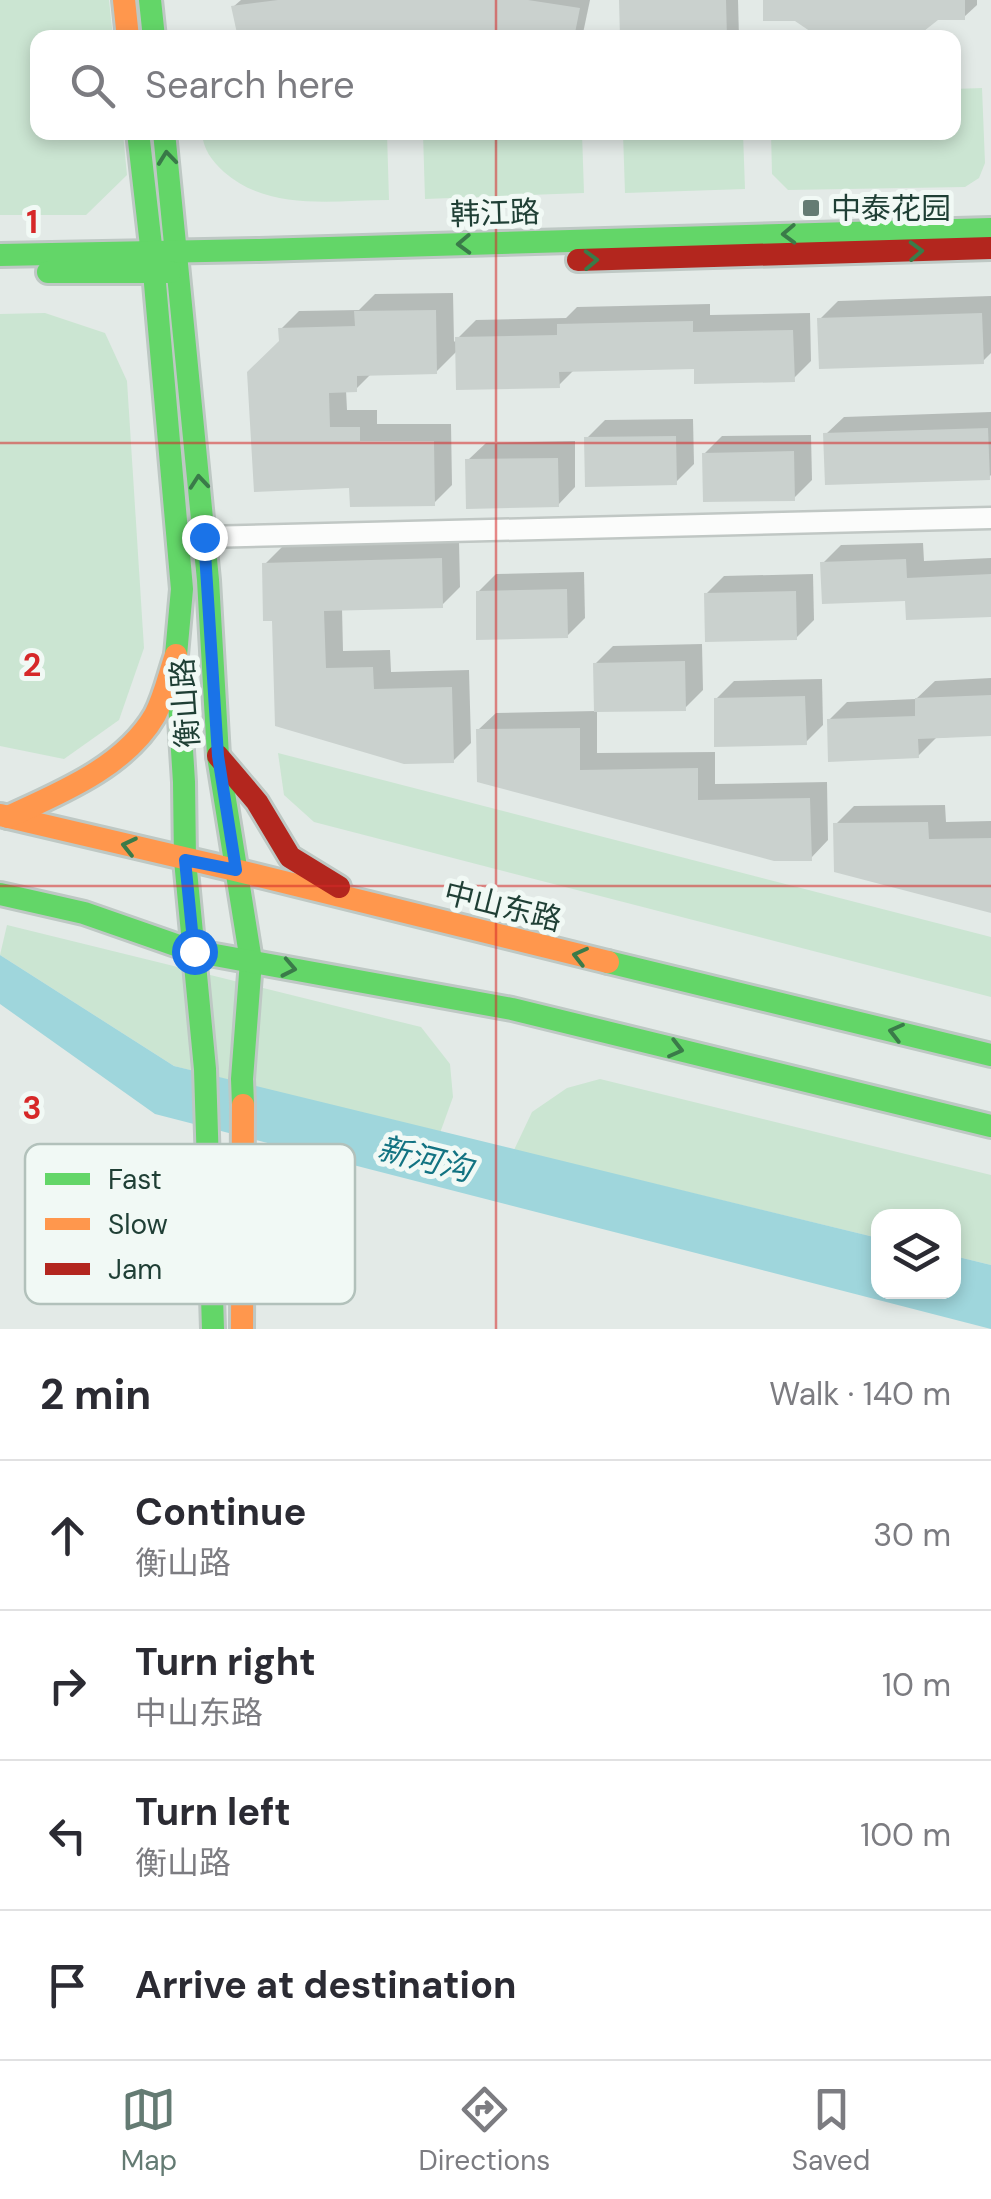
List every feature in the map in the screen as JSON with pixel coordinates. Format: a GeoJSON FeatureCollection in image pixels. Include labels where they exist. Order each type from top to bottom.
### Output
{"type":"FeatureCollection","features":[{"type":"Feature","properties":{"kind":"street"},"geometry":{"type":"LineString","coordinates":[[124,0],[127,30]]}},
{"type":"Feature","properties":{"kind":"street"},"geometry":{"type":"LineString","coordinates":[[150,0],[153,30]]}},
{"type":"Feature","properties":{"kind":"street","name":"衡山路"},"geometry":{"type":"LineString","coordinates":[[139,140],[182,589],[176,655],[185,860],[209,1144]]}},
{"type":"Feature","properties":{"kind":"street","name":"衡山路"},"geometry":{"type":"LineString","coordinates":[[165,140],[204,537],[218,756],[252,961],[242,1079],[244,1144]]}},
{"type":"Feature","properties":{"kind":"street","name":"韩江路"},"geometry":{"type":"LineString","coordinates":[[178,262],[991,228]]}},
{"type":"Feature","properties":{"kind":"street","name":"韩江路"},"geometry":{"type":"LineString","coordinates":[[0,255],[178,262],[991,248]]}},
{"type":"Feature","properties":{"kind":"street","name":"韩江路"},"geometry":{"type":"LineString","coordinates":[[0,273],[153,262]]}},
{"type":"Feature","properties":{"kind":"street"},"geometry":{"type":"LineString","coordinates":[[204,537],[991,518]]}},
{"type":"Feature","properties":{"kind":"street"},"geometry":{"type":"LineString","coordinates":[[4,816],[68,791],[132,745],[154,716],[176,655]]}},
{"type":"Feature","properties":{"kind":"street"},"geometry":{"type":"LineString","coordinates":[[218,756],[256,802],[290,857],[367,904]]}},
{"type":"Feature","properties":{"kind":"street","name":"中山东路"},"geometry":{"type":"LineString","coordinates":[[4,816],[991,1055]]}},
{"type":"Feature","properties":{"kind":"street"},"geometry":{"type":"LineString","coordinates":[[0,894],[84,913],[194,951],[512,1009],[991,1126]]}},
{"type":"Feature","properties":{"kind":"street","name":"衡山路"},"geometry":{"type":"LineString","coordinates":[[213,1304],[213,1329]]}},
{"type":"Feature","properties":{"kind":"street","name":"衡山路"},"geometry":{"type":"LineString","coordinates":[[242,1304],[242,1329]]}},
{"type":"Feature","properties":{"kind":"green space"},"geometry":{"type":"Polygon","coordinates":[[[0,0],[109,0],[112,30],[30,30],[30,140],[124,140],[127,175],[86,215],[0,215],[0,0]]]}},
{"type":"Feature","properties":{"kind":"green space"},"geometry":{"type":"Polygon","coordinates":[[[982,88],[985,163],[979,178],[965,187],[788,190],[772,174],[771,140],[961,140],[961,89],[982,88]]]}},
{"type":"Feature","properties":{"kind":"green space"},"geometry":{"type":"Polygon","coordinates":[[[204,140],[387,140],[389,200],[303,201],[261,193],[242,185],[220,168],[204,140]]]}},
{"type":"Feature","properties":{"kind":"green space"},"geometry":{"type":"Polygon","coordinates":[[[423,140],[582,140],[584,193],[425,199],[423,140]]]}},
{"type":"Feature","properties":{"kind":"green space"},"geometry":{"type":"Polygon","coordinates":[[[623,140],[743,140],[745,189],[625,193],[623,140]]]}},
{"type":"Feature","properties":{"kind":"green space"},"geometry":{"type":"Polygon","coordinates":[[[45,313],[105,333],[127,381],[144,648],[119,720],[64,759],[0,746],[0,314],[45,313]]]}},
{"type":"Feature","properties":{"kind":"green space"},"geometry":{"type":"Polygon","coordinates":[[[278,753],[991,937],[991,997],[314,822],[284,795],[278,753]]]}},
{"type":"Feature","properties":{"kind":"green space"},"geometry":{"type":"Polygon","coordinates":[[[7,925],[421,1027],[450,1064],[453,1097],[440,1133],[174,1066],[0,955],[7,925]]]}},
{"type":"Feature","properties":{"kind":"green space"},"geometry":{"type":"Polygon","coordinates":[[[600,1079],[991,1175],[991,1265],[961,1258],[961,1209],[871,1209],[871,1236],[514,1150],[532,1112],[567,1088],[600,1079]]]}},
{"type":"Feature","properties":{"kind":"water","name":"新河沟"},"geometry":{"type":"Polygon","coordinates":[[[0,955],[174,1066],[871,1236],[871,1298],[355,1165],[355,1144],[272,1144],[155,1114],[0,1004],[0,955]]]}},
{"type":"Feature","properties":{"kind":"water"},"geometry":{"type":"Polygon","coordinates":[[[961,1258],[991,1265],[991,1329],[874,1299],[961,1299],[961,1258]]]}},
{"type":"Feature","properties":{"kind":"building"},"geometry":{"type":"Polygon","coordinates":[[[278,0],[528,0],[580,8],[576,30],[236,30],[231,6],[278,0]]]}},
{"type":"Feature","properties":{"kind":"building"},"geometry":{"type":"Polygon","coordinates":[[[619,0],[726,0],[727,30],[620,30],[619,0]]]}},
{"type":"Feature","properties":{"kind":"building"},"geometry":{"type":"Polygon","coordinates":[[[763,0],[965,0],[965,20],[938,20],[925,30],[808,30],[795,21],[763,21],[763,0]]]}},
{"type":"Feature","properties":{"kind":"building"},"geometry":{"type":"Polygon","coordinates":[[[436,310],[437,374],[357,376],[357,392],[329,393],[330,427],[360,427],[360,441],[434,441],[435,506],[350,507],[349,488],[254,492],[247,372],[279,341],[278,328],[355,326],[354,311],[436,310]]]}},
{"type":"Feature","properties":{"kind":"building"},"geometry":{"type":"Polygon","coordinates":[[[982,313],[984,364],[819,369],[817,318],[982,313]]]}},
{"type":"Feature","properties":{"kind":"building"},"geometry":{"type":"Polygon","coordinates":[[[693,321],[693,332],[793,330],[795,382],[694,384],[694,369],[559,372],[560,388],[456,390],[455,337],[557,335],[557,324],[693,321]]]}},
{"type":"Feature","properties":{"kind":"building"},"geometry":{"type":"Polygon","coordinates":[[[988,428],[990,480],[825,485],[823,433],[988,428]]]}},
{"type":"Feature","properties":{"kind":"building"},"geometry":{"type":"Polygon","coordinates":[[[676,436],[677,485],[585,487],[584,437],[676,436]]]}},
{"type":"Feature","properties":{"kind":"building"},"geometry":{"type":"Polygon","coordinates":[[[794,451],[795,501],[703,502],[702,453],[794,451]]]}},
{"type":"Feature","properties":{"kind":"building"},"geometry":{"type":"Polygon","coordinates":[[[558,458],[559,507],[466,509],[465,459],[558,458]]]}},
{"type":"Feature","properties":{"kind":"building"},"geometry":{"type":"Polygon","coordinates":[[[442,558],[443,608],[324,611],[326,668],[373,667],[374,689],[452,687],[454,763],[404,764],[275,726],[272,621],[263,621],[262,563],[442,558]]]}},
{"type":"Feature","properties":{"kind":"building"},"geometry":{"type":"Polygon","coordinates":[[[906,559],[907,578],[991,574],[991,617],[906,620],[905,601],[822,604],[820,562],[906,559]]]}},
{"type":"Feature","properties":{"kind":"building"},"geometry":{"type":"Polygon","coordinates":[[[567,589],[568,638],[476,640],[476,591],[567,589]]]}},
{"type":"Feature","properties":{"kind":"building"},"geometry":{"type":"Polygon","coordinates":[[[796,591],[797,640],[705,642],[704,593],[796,591]]]}},
{"type":"Feature","properties":{"kind":"building"},"geometry":{"type":"Polygon","coordinates":[[[685,661],[686,711],[594,712],[593,663],[685,661]]]}},
{"type":"Feature","properties":{"kind":"building"},"geometry":{"type":"Polygon","coordinates":[[[991,695],[991,736],[918,739],[919,758],[828,762],[827,719],[915,716],[915,698],[991,695]]]}},
{"type":"Feature","properties":{"kind":"building"},"geometry":{"type":"Polygon","coordinates":[[[805,696],[807,745],[714,747],[714,698],[805,696]]]}},
{"type":"Feature","properties":{"kind":"building"},"geometry":{"type":"Polygon","coordinates":[[[580,728],[580,770],[698,768],[698,800],[810,798],[812,861],[774,861],[477,782],[476,729],[580,728]]]}},
{"type":"Feature","properties":{"kind":"building"},"geometry":{"type":"Polygon","coordinates":[[[928,822],[929,839],[991,838],[991,913],[834,872],[833,823],[928,822]]]}},
{"type":"Feature","properties":{"kind":"traffic: fast"},"geometry":{"type":"LineString","coordinates":[[150,0],[153,30]]}},
{"type":"Feature","properties":{"kind":"traffic: fast"},"geometry":{"type":"LineString","coordinates":[[139,140],[182,589],[176,655],[185,860],[205,1069],[207,1144]]}},
{"type":"Feature","properties":{"kind":"traffic: fast"},"geometry":{"type":"LineString","coordinates":[[165,140],[208,580],[218,756],[251,961],[243,1105]]}},
{"type":"Feature","properties":{"kind":"traffic: fast"},"geometry":{"type":"LineString","coordinates":[[0,255],[991,229]]}},
{"type":"Feature","properties":{"kind":"traffic: fast"},"geometry":{"type":"LineString","coordinates":[[48,272],[170,272]]}},
{"type":"Feature","properties":{"kind":"traffic: fast"},"geometry":{"type":"LineString","coordinates":[[0,894],[84,913],[193,951],[512,1009],[991,1126]]}},
{"type":"Feature","properties":{"kind":"traffic: fast"},"geometry":{"type":"LineString","coordinates":[[608,962],[991,1055]]}},
{"type":"Feature","properties":{"kind":"traffic: fast"},"geometry":{"type":"LineString","coordinates":[[212,1304],[213,1329]]}},
{"type":"Feature","properties":{"kind":"traffic: slow"},"geometry":{"type":"LineString","coordinates":[[124,0],[127,30]]}},
{"type":"Feature","properties":{"kind":"traffic: slow"},"geometry":{"type":"LineString","coordinates":[[8,817],[90,776],[127,750],[155,715],[176,655]]}},
{"type":"Feature","properties":{"kind":"traffic: slow"},"geometry":{"type":"LineString","coordinates":[[0,815],[608,962]]}},
{"type":"Feature","properties":{"kind":"traffic: slow"},"geometry":{"type":"LineString","coordinates":[[243,1105],[243,1144]]}},
{"type":"Feature","properties":{"kind":"traffic: slow"},"geometry":{"type":"LineString","coordinates":[[242,1304],[242,1329]]}},
{"type":"Feature","properties":{"kind":"traffic: jam"},"geometry":{"type":"LineString","coordinates":[[578,260],[991,248]]}},
{"type":"Feature","properties":{"kind":"traffic: jam"},"geometry":{"type":"LineString","coordinates":[[218,756],[257,802],[290,857],[339,887]]}},
{"type":"Feature","properties":{"kind":"place","name":"中泰花园"},"geometry":{"type":"Point","coordinates":[811,208]}},
{"type":"Feature","properties":{"kind":"route"},"geometry":{"type":"LineString","coordinates":[[194,951],[185,860],[236,870],[218,756],[204,537]]}}]}
